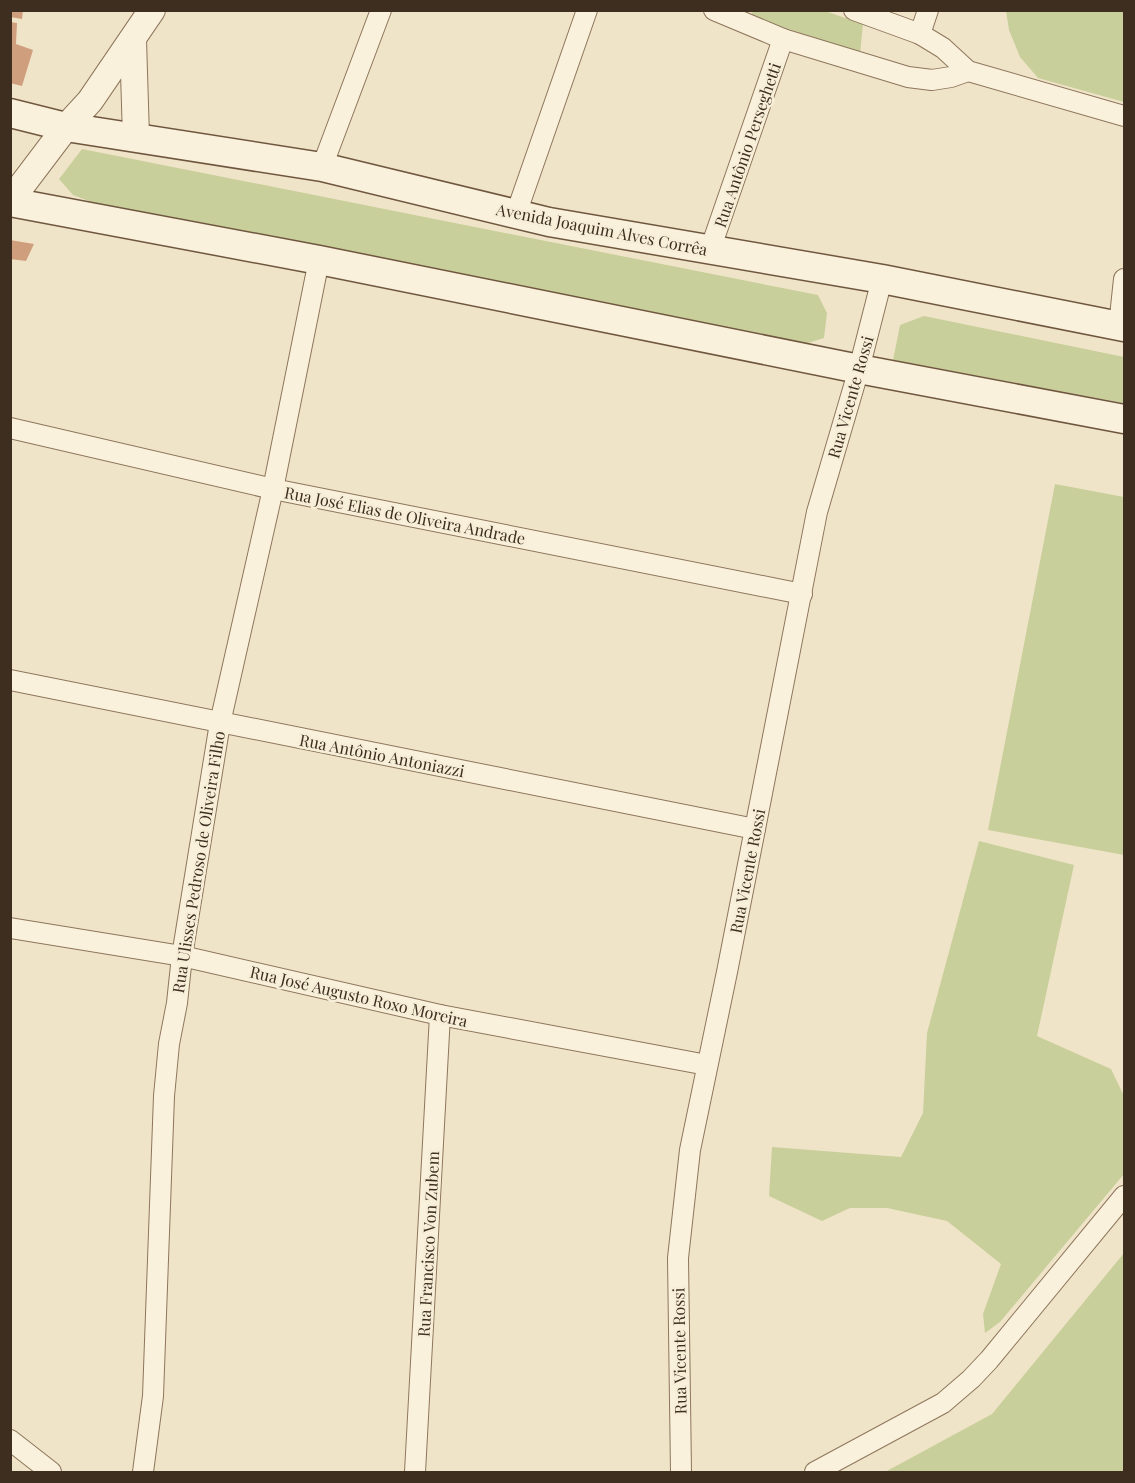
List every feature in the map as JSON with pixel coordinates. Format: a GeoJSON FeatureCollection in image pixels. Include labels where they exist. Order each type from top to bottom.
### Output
{"type":"FeatureCollection","features":[{"type":"Feature","properties":{"kind":"main road","name":"Avenida Joaquim Alves Corrêa"},"geometry":{"type":"LineString","coordinates":[[10,113],[66,127],[322,167],[549,222],[882,279],[1122,326]]}},
{"type":"Feature","properties":{"kind":"main road"},"geometry":{"type":"LineString","coordinates":[[10,202],[319,260],[858,369],[1125,419]]}},
{"type":"Feature","properties":{"kind":"street"},"geometry":{"type":"LineString","coordinates":[[10,202],[66,127],[90,101],[152,10]]}},
{"type":"Feature","properties":{"kind":"street"},"geometry":{"type":"LineString","coordinates":[[322,167],[381,10]]}},
{"type":"Feature","properties":{"kind":"street"},"geometry":{"type":"LineString","coordinates":[[516,214],[587,10]]}},
{"type":"Feature","properties":{"kind":"street"},"geometry":{"type":"LineString","coordinates":[[714,10],[783,39],[908,78],[932,80],[968,71]]}},
{"type":"Feature","properties":{"kind":"street"},"geometry":{"type":"LineString","coordinates":[[854,10],[920,34],[943,48],[968,71],[1125,116]]}},
{"type":"Feature","properties":{"kind":"street"},"geometry":{"type":"LineString","coordinates":[[920,34],[928,10]]}},
{"type":"Feature","properties":{"kind":"street","name":"Rua Antônio Perseghetti"},"geometry":{"type":"LineString","coordinates":[[710,250],[783,39]]}},
{"type":"Feature","properties":{"kind":"street"},"geometry":{"type":"LineString","coordinates":[[133,40],[136,137]]}},
{"type":"Feature","properties":{"kind":"street","name":"Rua Ulisses Pedroso de Oliveira Filho"},"geometry":{"type":"LineString","coordinates":[[143,1473],[153,1396],[164,1096],[169,1044],[219,723],[273,489],[319,260]]}},
{"type":"Feature","properties":{"kind":"street","name":"Rua Vicente Rossi"},"geometry":{"type":"LineString","coordinates":[[681,1473],[678,1258],[690,1150],[817,512],[882,279]]}},
{"type":"Feature","properties":{"kind":"street"},"geometry":{"type":"LineString","coordinates":[[1122,326],[1125,279]]}},
{"type":"Feature","properties":{"kind":"street","name":"Rua José Elias de Oliveira Andrade"},"geometry":{"type":"LineString","coordinates":[[10,428],[273,489],[802,594]]}},
{"type":"Feature","properties":{"kind":"street","name":"Rua Antônio Antoniazzi"},"geometry":{"type":"LineString","coordinates":[[10,680],[755,829]]}},
{"type":"Feature","properties":{"kind":"street","name":"Rua José Augusto Roxo Moreira"},"geometry":{"type":"LineString","coordinates":[[10,928],[182,956],[440,1015],[707,1065]]}},
{"type":"Feature","properties":{"kind":"street","name":"Rua Francisco Von Zubem"},"geometry":{"type":"LineString","coordinates":[[415,1473],[440,1015]]}},
{"type":"Feature","properties":{"kind":"street"},"geometry":{"type":"LineString","coordinates":[[815,1473],[943,1403],[971,1379],[1125,1196]]}},
{"type":"Feature","properties":{"kind":"street"},"geometry":{"type":"LineString","coordinates":[[10,1440],[51,1473]]}},
{"type":"Feature","properties":{"kind":"green space"},"geometry":{"type":"Polygon","coordinates":[[[753,11],[825,11],[863,24],[860,54],[751,16],[753,11]]]}},
{"type":"Feature","properties":{"kind":"green space"},"geometry":{"type":"Polygon","coordinates":[[[1006,11],[1124,11],[1124,102],[1038,78],[1020,57],[1009,30],[1006,11]]]}},
{"type":"Feature","properties":{"kind":"green space"},"geometry":{"type":"Polygon","coordinates":[[[82,149],[818,295],[827,313],[824,338],[808,343],[94,203],[73,195],[59,179],[82,149]]]}},
{"type":"Feature","properties":{"kind":"green space"},"geometry":{"type":"Polygon","coordinates":[[[924,316],[1124,357],[1124,403],[893,360],[900,325],[924,316]]]}},
{"type":"Feature","properties":{"kind":"green space"},"geometry":{"type":"Polygon","coordinates":[[[1055,484],[1124,497],[1124,855],[988,830],[1055,484]]]}},
{"type":"Feature","properties":{"kind":"green space"},"geometry":{"type":"Polygon","coordinates":[[[979,841],[1074,865],[1037,1036],[1111,1069],[1124,1096],[1124,1174],[1000,1322],[985,1333],[983,1314],[1001,1264],[947,1221],[887,1208],[850,1208],[822,1221],[769,1196],[772,1147],[901,1157],[923,1113],[927,1033],[979,841]]]}},
{"type":"Feature","properties":{"kind":"green space"},"geometry":{"type":"Polygon","coordinates":[[[1124,1253],[1124,1472],[885,1472],[992,1414],[1124,1253]]]}},
{"type":"Feature","properties":{"kind":"building"},"geometry":{"type":"Polygon","coordinates":[[[10,10],[23,10],[22,19],[10,17],[10,10]]]}},
{"type":"Feature","properties":{"kind":"building"},"geometry":{"type":"Polygon","coordinates":[[[10,22],[17,23],[16,44],[33,50],[22,86],[10,83],[10,22]]]}},
{"type":"Feature","properties":{"kind":"building"},"geometry":{"type":"Polygon","coordinates":[[[10,240],[34,244],[26,261],[10,259],[10,240]]]}}]}
